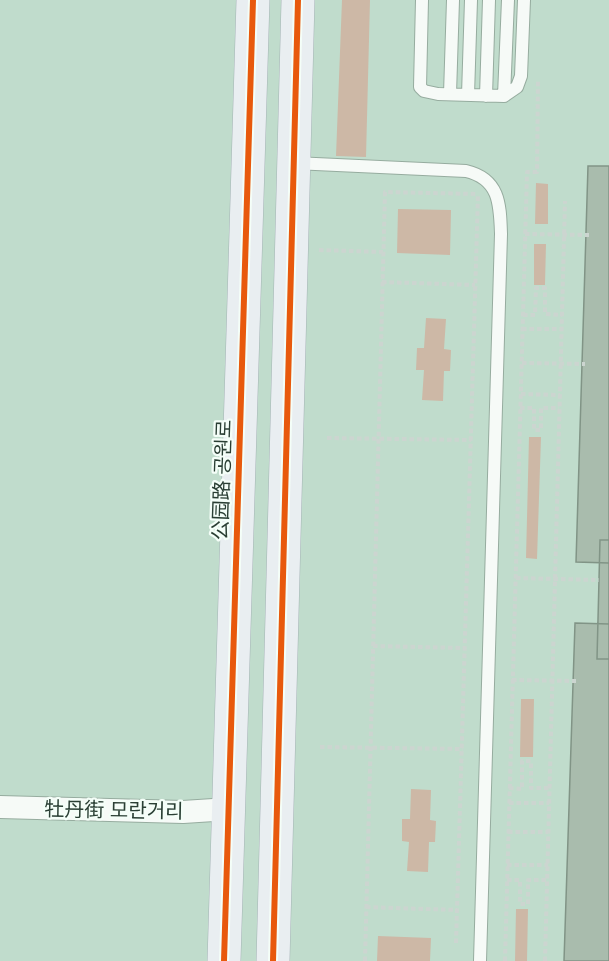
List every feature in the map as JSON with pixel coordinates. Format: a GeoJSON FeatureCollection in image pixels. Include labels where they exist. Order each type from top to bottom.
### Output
{"type":"FeatureCollection","features":[{"type":"Feature","properties":{"kind":"main road","name":"公园路 공원로"},"geometry":{"type":"LineString","coordinates":[[224,961],[253,0]]}},
{"type":"Feature","properties":{"kind":"main road"},"geometry":{"type":"LineString","coordinates":[[273,961],[298,0]]}},
{"type":"Feature","properties":{"kind":"main road"},"geometry":{"type":"LineString","coordinates":[[242,355],[289,356]]}},
{"type":"Feature","properties":{"kind":"street","name":"牡丹街 모란거리"},"geometry":{"type":"LineString","coordinates":[[0,807],[183,812],[229,809]]}},
{"type":"Feature","properties":{"kind":"lane"},"geometry":{"type":"LineString","coordinates":[[422,0],[420,87],[430,93],[486,96],[504,96],[517,87],[521,76],[525,23],[524,0]]}},
{"type":"Feature","properties":{"kind":"lane"},"geometry":{"type":"LineString","coordinates":[[450,94],[453,0]]}},
{"type":"Feature","properties":{"kind":"lane"},"geometry":{"type":"LineString","coordinates":[[468,95],[471,0]]}},
{"type":"Feature","properties":{"kind":"lane"},"geometry":{"type":"LineString","coordinates":[[486,96],[489,0]]}},
{"type":"Feature","properties":{"kind":"lane"},"geometry":{"type":"LineString","coordinates":[[504,96],[508,0]]}},
{"type":"Feature","properties":{"kind":"lane"},"geometry":{"type":"LineString","coordinates":[[294,163],[456,170],[478,175],[490,185],[499,201],[501,234],[480,961]]}},
{"type":"Feature","properties":{"kind":"path"},"geometry":{"type":"LineString","coordinates":[[505,961],[527,172],[537,172],[538,71]]}},
{"type":"Feature","properties":{"kind":"path"},"geometry":{"type":"LineString","coordinates":[[456,943],[478,175]]}},
{"type":"Feature","properties":{"kind":"path"},"geometry":{"type":"LineString","coordinates":[[365,961],[385,192],[478,194]]}},
{"type":"Feature","properties":{"kind":"path"},"geometry":{"type":"LineString","coordinates":[[545,961],[565,201]]}},
{"type":"Feature","properties":{"kind":"path"},"geometry":{"type":"LineString","coordinates":[[525,234],[589,235]]}},
{"type":"Feature","properties":{"kind":"path"},"geometry":{"type":"LineString","coordinates":[[319,250],[383,252]]}},
{"type":"Feature","properties":{"kind":"path"},"geometry":{"type":"LineString","coordinates":[[382,282],[475,285]]}},
{"type":"Feature","properties":{"kind":"path"},"geometry":{"type":"LineString","coordinates":[[523,315],[536,315],[536,288],[545,288],[545,314],[562,315]]}},
{"type":"Feature","properties":{"kind":"path"},"geometry":{"type":"LineString","coordinates":[[522,329],[561,329]]}},
{"type":"Feature","properties":{"kind":"path"},"geometry":{"type":"LineString","coordinates":[[522,363],[585,364]]}},
{"type":"Feature","properties":{"kind":"path"},"geometry":{"type":"LineString","coordinates":[[521,394],[560,394]]}},
{"type":"Feature","properties":{"kind":"path"},"geometry":{"type":"LineString","coordinates":[[520,408],[534,408],[534,430],[541,430],[541,408],[559,408]]}},
{"type":"Feature","properties":{"kind":"path"},"geometry":{"type":"LineString","coordinates":[[327,438],[471,440]]}},
{"type":"Feature","properties":{"kind":"path"},"geometry":{"type":"LineString","coordinates":[[516,578],[599,580]]}},
{"type":"Feature","properties":{"kind":"path"},"geometry":{"type":"LineString","coordinates":[[373,646],[465,648]]}},
{"type":"Feature","properties":{"kind":"path"},"geometry":{"type":"LineString","coordinates":[[512,680],[576,681]]}},
{"type":"Feature","properties":{"kind":"path"},"geometry":{"type":"LineString","coordinates":[[320,747],[463,749]]}},
{"type":"Feature","properties":{"kind":"path"},"geometry":{"type":"LineString","coordinates":[[509,788],[522,789],[522,761],[531,761],[531,788],[550,788]]}},
{"type":"Feature","properties":{"kind":"path"},"geometry":{"type":"LineString","coordinates":[[509,803],[549,803]]}},
{"type":"Feature","properties":{"kind":"path"},"geometry":{"type":"LineString","coordinates":[[508,832],[548,832]]}},
{"type":"Feature","properties":{"kind":"path"},"geometry":{"type":"LineString","coordinates":[[507,865],[548,865]]}},
{"type":"Feature","properties":{"kind":"path"},"geometry":{"type":"LineString","coordinates":[[507,880],[520,880],[520,904],[528,904],[528,880],[547,880]]}},
{"type":"Feature","properties":{"kind":"path"},"geometry":{"type":"LineString","coordinates":[[366,907],[457,910]]}},
{"type":"Feature","properties":{"kind":"shaded area"},"geometry":{"type":"Polygon","coordinates":[[[342,0],[370,0],[366,157],[336,156],[342,0]]]}},
{"type":"Feature","properties":{"kind":"shaded area"},"geometry":{"type":"Polygon","coordinates":[[[536,183],[548,184],[548,224],[535,224],[536,183]]]}},
{"type":"Feature","properties":{"kind":"shaded area"},"geometry":{"type":"Polygon","coordinates":[[[398,209],[451,210],[450,255],[397,253],[398,209]]]}},
{"type":"Feature","properties":{"kind":"shaded area"},"geometry":{"type":"Polygon","coordinates":[[[534,244],[546,244],[545,285],[534,285],[534,244]]]}},
{"type":"Feature","properties":{"kind":"shaded area"},"geometry":{"type":"Polygon","coordinates":[[[426,318],[446,319],[444,349],[451,350],[450,371],[444,371],[443,401],[422,400],[424,370],[416,370],[417,348],[424,348],[426,318]]]}},
{"type":"Feature","properties":{"kind":"shaded area"},"geometry":{"type":"Polygon","coordinates":[[[529,437],[541,437],[537,559],[526,558],[529,437]]]}},
{"type":"Feature","properties":{"kind":"shaded area"},"geometry":{"type":"Polygon","coordinates":[[[521,699],[534,699],[533,757],[520,757],[521,699]]]}},
{"type":"Feature","properties":{"kind":"shaded area"},"geometry":{"type":"Polygon","coordinates":[[[411,789],[431,790],[430,820],[436,821],[435,842],[429,842],[428,872],[407,871],[409,842],[402,841],[402,819],[410,819],[411,789]]]}},
{"type":"Feature","properties":{"kind":"shaded area"},"geometry":{"type":"Polygon","coordinates":[[[516,909],[528,909],[527,961],[515,961],[516,909]]]}},
{"type":"Feature","properties":{"kind":"shaded area"},"geometry":{"type":"Polygon","coordinates":[[[378,936],[431,938],[430,961],[377,961],[378,936]]]}},
{"type":"Feature","properties":{"kind":"building"},"geometry":{"type":"Polygon","coordinates":[[[588,166],[609,166],[609,563],[576,562],[588,166]]]}},
{"type":"Feature","properties":{"kind":"building"},"geometry":{"type":"Polygon","coordinates":[[[600,540],[609,540],[609,659],[597,659],[600,540]]]}},
{"type":"Feature","properties":{"kind":"building"},"geometry":{"type":"Polygon","coordinates":[[[575,623],[609,624],[609,961],[564,961],[575,623]]]}},
{"type":"Feature","properties":{"kind":"cycle path"},"geometry":{"type":"LineString","coordinates":[[224,961],[253,0]]}},
{"type":"Feature","properties":{"kind":"cycle path"},"geometry":{"type":"LineString","coordinates":[[273,961],[298,0]]}}]}
